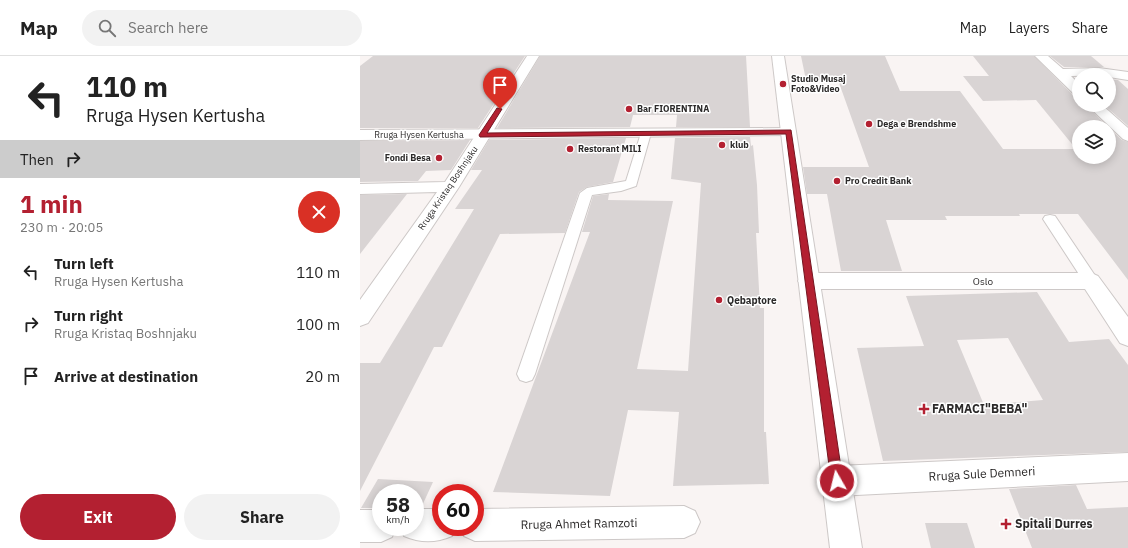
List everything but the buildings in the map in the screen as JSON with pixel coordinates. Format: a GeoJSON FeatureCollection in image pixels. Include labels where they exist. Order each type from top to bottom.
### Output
{"type":"FeatureCollection","features":[{"type":"Feature","properties":{"kind":"street","name":"Rruga Kristaq Boshnjaku"},"geometry":{"type":"LineString","coordinates":[[360,317],[450,187],[533,56]]}},
{"type":"Feature","properties":{"kind":"street"},"geometry":{"type":"LineString","coordinates":[[778,56],[846,548]]}},
{"type":"Feature","properties":{"kind":"street"},"geometry":{"type":"LineString","coordinates":[[1041,56],[1072,85]]}},
{"type":"Feature","properties":{"kind":"street"},"geometry":{"type":"LineString","coordinates":[[1059,73],[1099,72],[1128,76]]}},
{"type":"Feature","properties":{"kind":"street"},"geometry":{"type":"LineString","coordinates":[[1102,112],[1128,136]]}},
{"type":"Feature","properties":{"kind":"street","name":"Rruga Hysen Kertusha"},"geometry":{"type":"LineString","coordinates":[[360,135],[789,132]]}},
{"type":"Feature","properties":{"kind":"street"},"geometry":{"type":"LineString","coordinates":[[360,189],[450,187]]}},
{"type":"Feature","properties":{"kind":"street","name":"Oslo"},"geometry":{"type":"LineString","coordinates":[[809,281],[1091,282]]}},
{"type":"Feature","properties":{"kind":"street"},"geometry":{"type":"LineString","coordinates":[[1091,282],[1128,336]]}},
{"type":"Feature","properties":{"kind":"street","name":"Rruga Sule Demneri"},"geometry":{"type":"LineString","coordinates":[[837,481],[1128,467]]}},
{"type":"Feature","properties":{"kind":"street","name":"Rruga Ahmet Ramzoti"},"geometry":{"type":"LineString","coordinates":[[484,525],[684,522]]}},
{"type":"Feature","properties":{"kind":"street"},"geometry":{"type":"LineString","coordinates":[[360,526],[372,526]]}},
{"type":"Feature","properties":{"kind":"lane"},"geometry":{"type":"LineString","coordinates":[[526,374],[586,193],[595,189],[625,187],[632,183],[646,133]]}},
{"type":"Feature","properties":{"kind":"lane"},"geometry":{"type":"LineString","coordinates":[[1050,219],[1091,282]]}},
{"type":"Feature","properties":{"kind":"place","name":"Studio Musaj Foto&Video"},"geometry":{"type":"Point","coordinates":[783,84]}},
{"type":"Feature","properties":{"kind":"place","name":"Bar FIORENTINA"},"geometry":{"type":"Point","coordinates":[629,109]}},
{"type":"Feature","properties":{"kind":"place","name":"Dega e Brendshme"},"geometry":{"type":"Point","coordinates":[869,124]}},
{"type":"Feature","properties":{"kind":"place","name":"klub"},"geometry":{"type":"Point","coordinates":[722,145]}},
{"type":"Feature","properties":{"kind":"place","name":"Restorant MILI"},"geometry":{"type":"Point","coordinates":[570,149]}},
{"type":"Feature","properties":{"kind":"place","name":"Fondi Besa"},"geometry":{"type":"Point","coordinates":[439,158]}},
{"type":"Feature","properties":{"kind":"place","name":"Pro Credit Bank"},"geometry":{"type":"Point","coordinates":[837,181]}},
{"type":"Feature","properties":{"kind":"place","name":"Qebaptore"},"geometry":{"type":"Point","coordinates":[719,300]}},
{"type":"Feature","properties":{"kind":"place","name":"FARMACI\"BEBA\""},"geometry":{"type":"Point","coordinates":[924,409]}},
{"type":"Feature","properties":{"kind":"place","name":"Spitali Durres"},"geometry":{"type":"Point","coordinates":[1006,524]}},
{"type":"Feature","properties":{"kind":"route"},"geometry":{"type":"LineString","coordinates":[[500,109],[483,135],[789,132],[837,481]]}}]}
